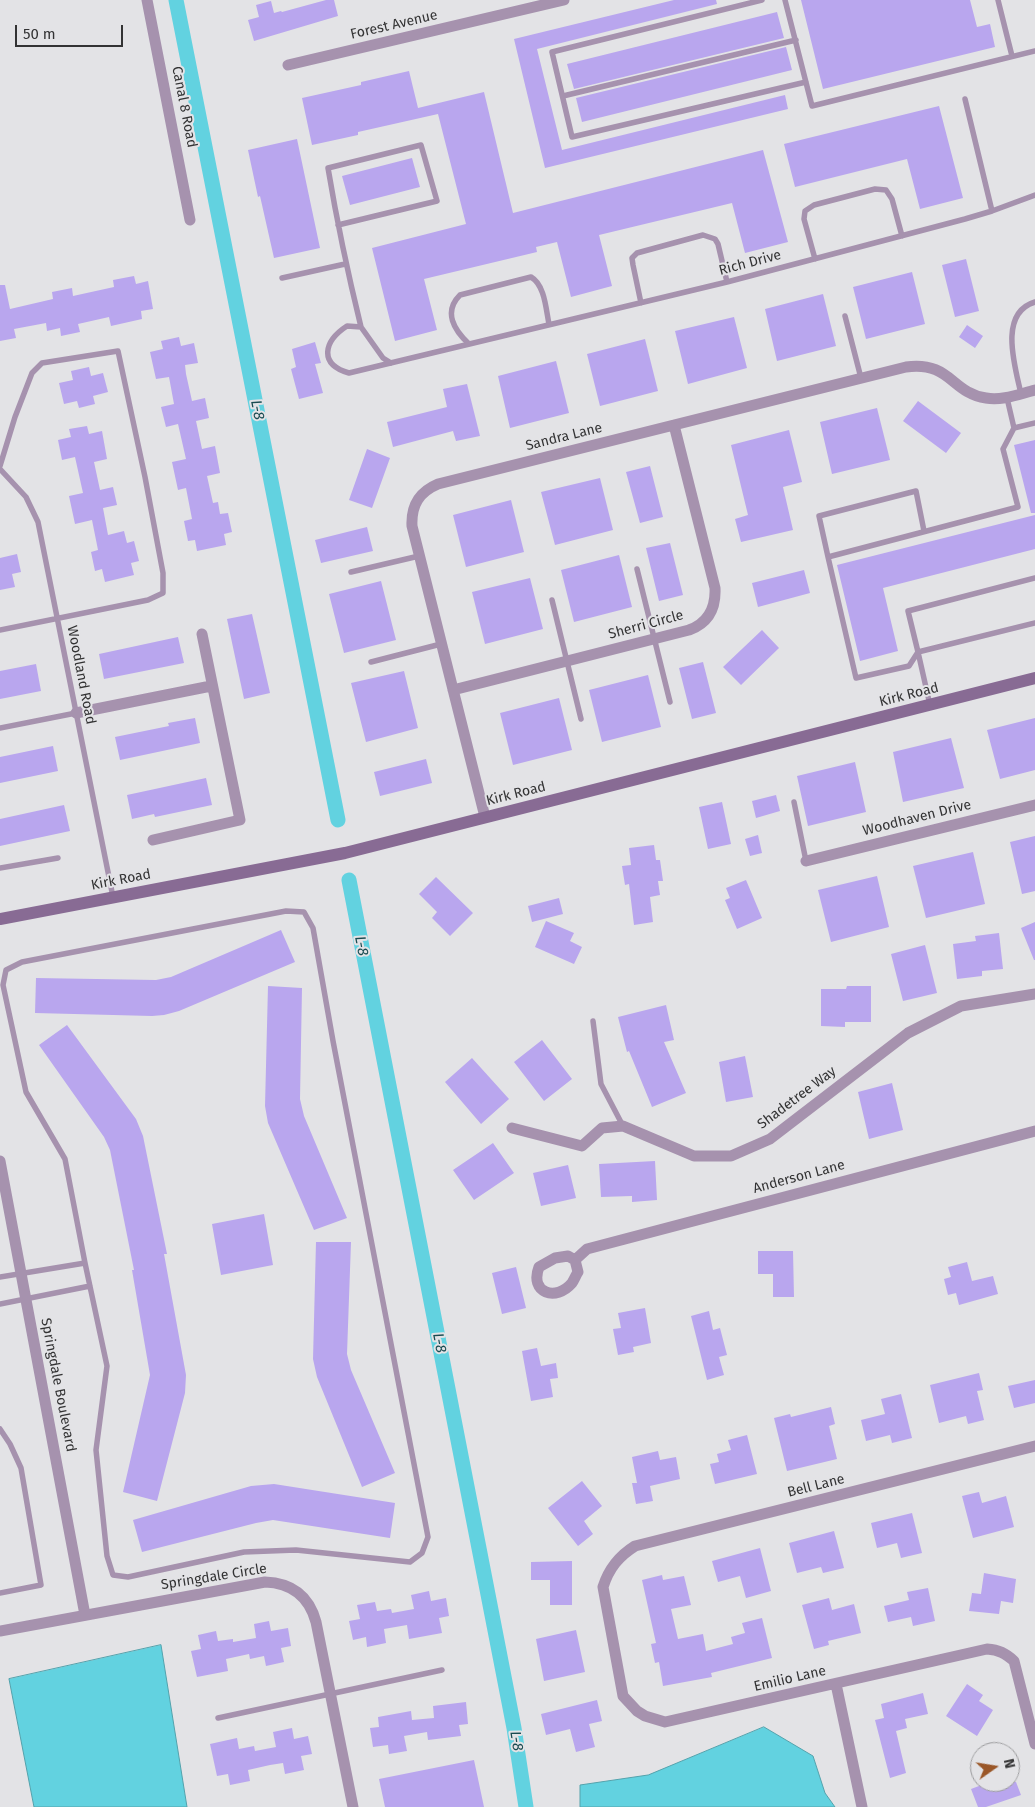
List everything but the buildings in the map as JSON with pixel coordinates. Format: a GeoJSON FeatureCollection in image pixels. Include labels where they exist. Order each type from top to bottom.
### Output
{"type":"FeatureCollection","features":[{"type":"Feature","properties":{"kind":"street","name":"Canal 8 Road"},"geometry":{"type":"LineString","coordinates":[[146,0],[190,220]]}},
{"type":"Feature","properties":{"kind":"street","name":"Forest Avenue"},"geometry":{"type":"LineString","coordinates":[[288,65],[564,0]]}},
{"type":"Feature","properties":{"kind":"street","name":"Sandra Lane"},"geometry":{"type":"LineString","coordinates":[[485,817],[412,526],[411,515],[414,504],[428,488],[906,367],[925,366],[944,373],[967,392],[976,396],[996,399],[1007,398],[1035,390]]}},
{"type":"Feature","properties":{"kind":"street","name":"Sherri Circle"},"geometry":{"type":"LineString","coordinates":[[453,690],[654,639],[699,626],[707,619],[713,610],[716,599],[715,588],[674,425]]}},
{"type":"Feature","properties":{"kind":"street"},"geometry":{"type":"LineString","coordinates":[[153,840],[240,820],[211,686],[202,634]]}},
{"type":"Feature","properties":{"kind":"street","name":"Kirk Road"},"geometry":{"type":"LineString","coordinates":[[0,919],[344,853],[1035,678]]}},
{"type":"Feature","properties":{"kind":"street"},"geometry":{"type":"LineString","coordinates":[[76,713],[211,686]]}},
{"type":"Feature","properties":{"kind":"street","name":"Woodhaven Drive"},"geometry":{"type":"LineString","coordinates":[[806,861],[1035,805]]}},
{"type":"Feature","properties":{"kind":"street","name":"Shadetree Way"},"geometry":{"type":"LineString","coordinates":[[623,1126],[694,1156],[731,1156],[770,1139],[908,1033],[961,1006],[1035,994]]}},
{"type":"Feature","properties":{"kind":"street"},"geometry":{"type":"LineString","coordinates":[[512,1128],[582,1146],[602,1128],[623,1126]]}},
{"type":"Feature","properties":{"kind":"street","name":"Anderson Lane"},"geometry":{"type":"LineString","coordinates":[[575,1260],[587,1249],[1035,1130]]}},
{"type":"Feature","properties":{"kind":"street","name":"Springdale Boulevard"},"geometry":{"type":"LineString","coordinates":[[0,1161],[85,1615]]}},
{"type":"Feature","properties":{"kind":"street","name":"Bell Lane"},"geometry":{"type":"LineString","coordinates":[[611,1567],[635,1546],[1035,1446]]}},
{"type":"Feature","properties":{"kind":"street","name":"Emilio Lane"},"geometry":{"type":"LineString","coordinates":[[611,1567],[603,1587],[623,1696],[637,1711],[645,1716],[665,1722],[987,1649],[1007,1654],[1014,1661],[1035,1744]]}},
{"type":"Feature","properties":{"kind":"street","name":"Springdale Circle"},"geometry":{"type":"LineString","coordinates":[[0,1631],[266,1582],[277,1582],[287,1586],[297,1591],[308,1601],[313,1611],[332,1693],[353,1807]]}},
{"type":"Feature","properties":{"kind":"street"},"geometry":{"type":"LineString","coordinates":[[836,1684],[862,1807]]}},
{"type":"Feature","properties":{"kind":"lane"},"geometry":{"type":"LineString","coordinates":[[762,0],[552,52],[572,137],[806,82]]}},
{"type":"Feature","properties":{"kind":"lane"},"geometry":{"type":"LineString","coordinates":[[785,0],[812,106],[1035,51]]}},
{"type":"Feature","properties":{"kind":"lane"},"geometry":{"type":"LineString","coordinates":[[998,0],[1012,56]]}},
{"type":"Feature","properties":{"kind":"lane"},"geometry":{"type":"LineString","coordinates":[[563,96],[796,40]]}},
{"type":"Feature","properties":{"kind":"lane"},"geometry":{"type":"LineString","coordinates":[[965,99],[992,211]]}},
{"type":"Feature","properties":{"kind":"lane"},"geometry":{"type":"LineString","coordinates":[[338,226],[437,201],[421,145],[328,168],[338,226],[345,264],[361,327],[383,358],[391,363]]}},
{"type":"Feature","properties":{"kind":"lane"},"geometry":{"type":"LineString","coordinates":[[816,259],[804,219],[806,211],[814,205],[875,189],[886,190],[892,199],[902,236]]}},
{"type":"Feature","properties":{"kind":"lane","name":"Rich Drive"},"geometry":{"type":"LineString","coordinates":[[361,327],[347,326],[336,334],[330,342],[329,356],[337,370],[349,373],[727,282],[992,211],[1035,196]]}},
{"type":"Feature","properties":{"kind":"lane"},"geometry":{"type":"LineString","coordinates":[[641,303],[632,258],[637,253],[703,235],[715,239],[718,244],[727,282]]}},
{"type":"Feature","properties":{"kind":"lane"},"geometry":{"type":"LineString","coordinates":[[282,278],[345,264]]}},
{"type":"Feature","properties":{"kind":"lane"},"geometry":{"type":"LineString","coordinates":[[469,344],[458,333],[453,323],[451,311],[455,300],[460,295],[531,278],[537,281],[540,286],[549,324]]}},
{"type":"Feature","properties":{"kind":"lane"},"geometry":{"type":"LineString","coordinates":[[1021,394],[1013,349],[1012,328],[1014,319],[1020,309],[1035,302]]}},
{"type":"Feature","properties":{"kind":"lane"},"geometry":{"type":"LineString","coordinates":[[844,316],[862,378]]}},
{"type":"Feature","properties":{"kind":"lane"},"geometry":{"type":"LineString","coordinates":[[0,468],[15,417],[32,372],[42,363],[118,351],[160,554],[163,573],[163,593],[148,600],[0,630]]}},
{"type":"Feature","properties":{"kind":"lane"},"geometry":{"type":"LineString","coordinates":[[828,556],[1018,507],[1003,449],[1014,428],[1007,398]]}},
{"type":"Feature","properties":{"kind":"lane"},"geometry":{"type":"LineString","coordinates":[[1014,428],[1035,423]]}},
{"type":"Feature","properties":{"kind":"lane","name":"Woodland Road"},"geometry":{"type":"LineString","coordinates":[[0,468],[26,497],[38,522],[113,897]]}},
{"type":"Feature","properties":{"kind":"lane"},"geometry":{"type":"LineString","coordinates":[[924,532],[916,491],[819,516],[856,678],[910,666],[918,652],[1035,623]]}},
{"type":"Feature","properties":{"kind":"lane"},"geometry":{"type":"LineString","coordinates":[[351,572],[419,556]]}},
{"type":"Feature","properties":{"kind":"lane"},"geometry":{"type":"LineString","coordinates":[[637,569],[670,702]]}},
{"type":"Feature","properties":{"kind":"lane"},"geometry":{"type":"LineString","coordinates":[[930,704],[908,611],[1035,578]]}},
{"type":"Feature","properties":{"kind":"lane"},"geometry":{"type":"LineString","coordinates":[[552,600],[581,719]]}},
{"type":"Feature","properties":{"kind":"lane"},"geometry":{"type":"LineString","coordinates":[[371,662],[441,644]]}},
{"type":"Feature","properties":{"kind":"lane"},"geometry":{"type":"LineString","coordinates":[[0,728],[76,713]]}},
{"type":"Feature","properties":{"kind":"lane"},"geometry":{"type":"LineString","coordinates":[[794,802],[806,861]]}},
{"type":"Feature","properties":{"kind":"lane"},"geometry":{"type":"LineString","coordinates":[[0,868],[58,858]]}},
{"type":"Feature","properties":{"kind":"lane"},"geometry":{"type":"LineString","coordinates":[[286,911],[304,912],[313,928],[428,1537],[422,1553],[410,1562],[296,1550],[244,1552],[128,1577],[113,1575],[107,1556],[96,1450],[107,1366],[90,1286],[65,1158],[26,1092],[3,986],[6,970],[22,962],[266,914],[286,911]]}},
{"type":"Feature","properties":{"kind":"lane"},"geometry":{"type":"LineString","coordinates":[[593,1021],[601,1084],[623,1126]]}},
{"type":"Feature","properties":{"kind":"lane"},"geometry":{"type":"LineString","coordinates":[[0,1277],[85,1263]]}},
{"type":"Feature","properties":{"kind":"lane"},"geometry":{"type":"LineString","coordinates":[[0,1304],[90,1286]]}},
{"type":"Feature","properties":{"kind":"lane"},"geometry":{"type":"LineString","coordinates":[[0,1429],[10,1444],[21,1468],[40,1585],[0,1593]]}},
{"type":"Feature","properties":{"kind":"lane"},"geometry":{"type":"LineString","coordinates":[[218,1718],[442,1670]]}},
{"type":"Feature","properties":{"kind":"water"},"geometry":{"type":"Polygon","coordinates":[[[161,1645],[187,1807],[34,1807],[9,1679],[161,1645]]]}},
{"type":"Feature","properties":{"kind":"water"},"geometry":{"type":"Polygon","coordinates":[[[764,1727],[813,1756],[825,1793],[835,1807],[580,1807],[580,1785],[648,1775],[764,1727]]]}},
{"type":"Feature","properties":{"kind":"waterway","name":"L-8"},"geometry":{"type":"LineString","coordinates":[[176,0],[338,820]]}},
{"type":"Feature","properties":{"kind":"waterway","name":"L-8"},"geometry":{"type":"LineString","coordinates":[[349,880],[514,1728],[526,1807]]}}]}
